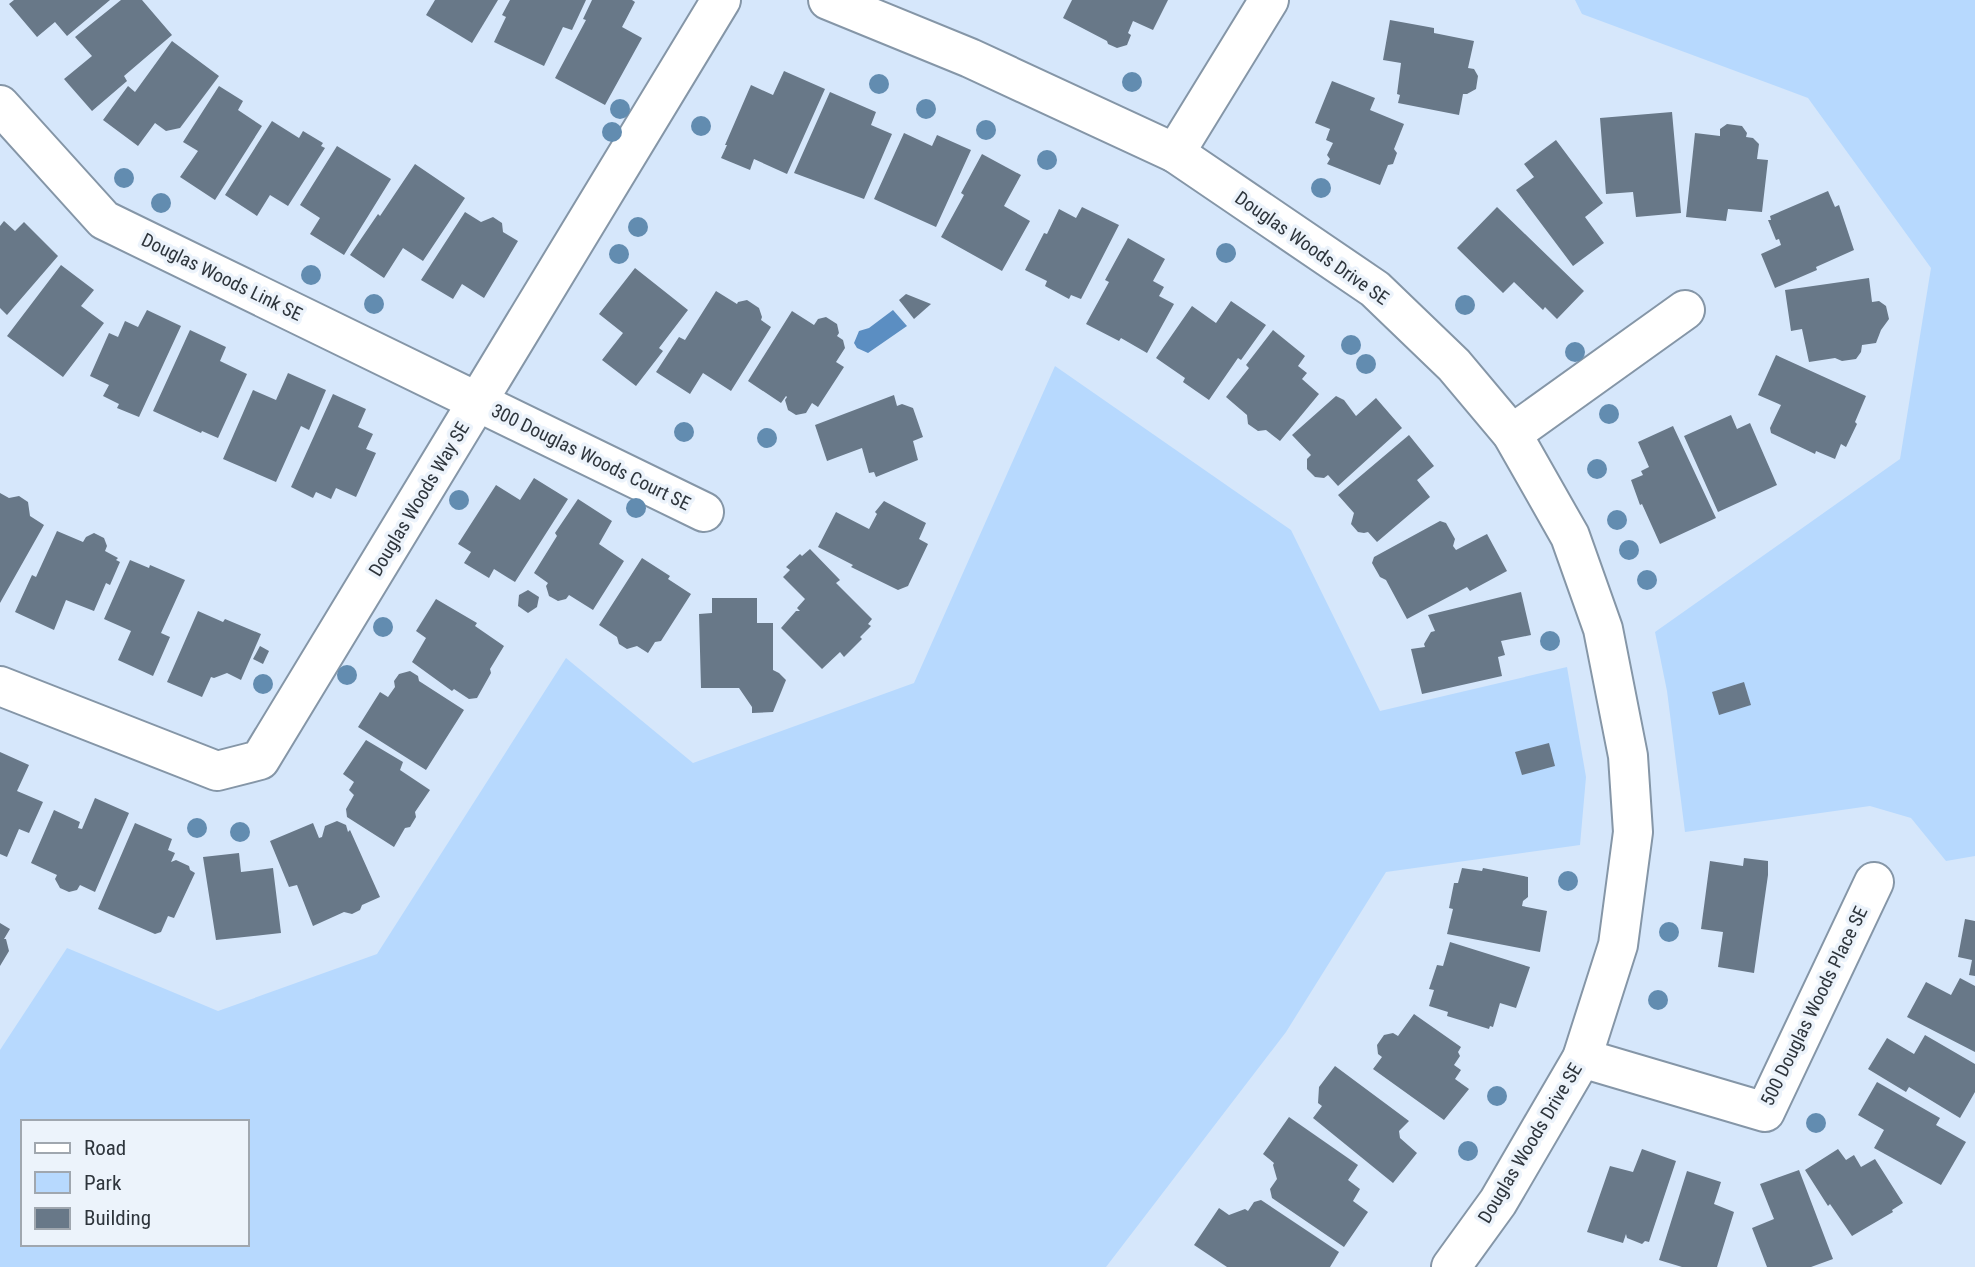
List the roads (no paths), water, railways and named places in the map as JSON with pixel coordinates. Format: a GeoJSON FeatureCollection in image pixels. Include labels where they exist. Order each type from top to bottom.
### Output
{"type":"FeatureCollection","features":[{"type":"Feature","properties":{"kind":"street","name":"Douglas Woods Way SE"},"geometry":{"type":"LineString","coordinates":[[0,687],[217,771],[260,760],[721,0]]}},
{"type":"Feature","properties":{"kind":"street","name":"Douglas Woods Drive SE"},"geometry":{"type":"LineString","coordinates":[[828,0],[970,58],[1175,153],[1375,289],[1454,365],[1512,434],[1570,536],[1604,629],[1628,756],[1633,832],[1618,944],[1582,1058],[1498,1202],[1451,1267]]}},
{"type":"Feature","properties":{"kind":"street"},"geometry":{"type":"LineString","coordinates":[[1175,153],[1269,0]]}},
{"type":"Feature","properties":{"kind":"street","name":"Douglas Woods Link SE"},"geometry":{"type":"LineString","coordinates":[[0,105],[104,220],[479,401]]}},
{"type":"Feature","properties":{"kind":"street"},"geometry":{"type":"LineString","coordinates":[[1512,434],[1685,310]]}},
{"type":"Feature","properties":{"kind":"street","name":"300 Douglas Woods Court SE"},"geometry":{"type":"LineString","coordinates":[[479,401],[704,512]]}},
{"type":"Feature","properties":{"kind":"street","name":"500 Douglas Woods Place SE"},"geometry":{"type":"LineString","coordinates":[[1582,1058],[1765,1112],[1874,882]]}}]}
